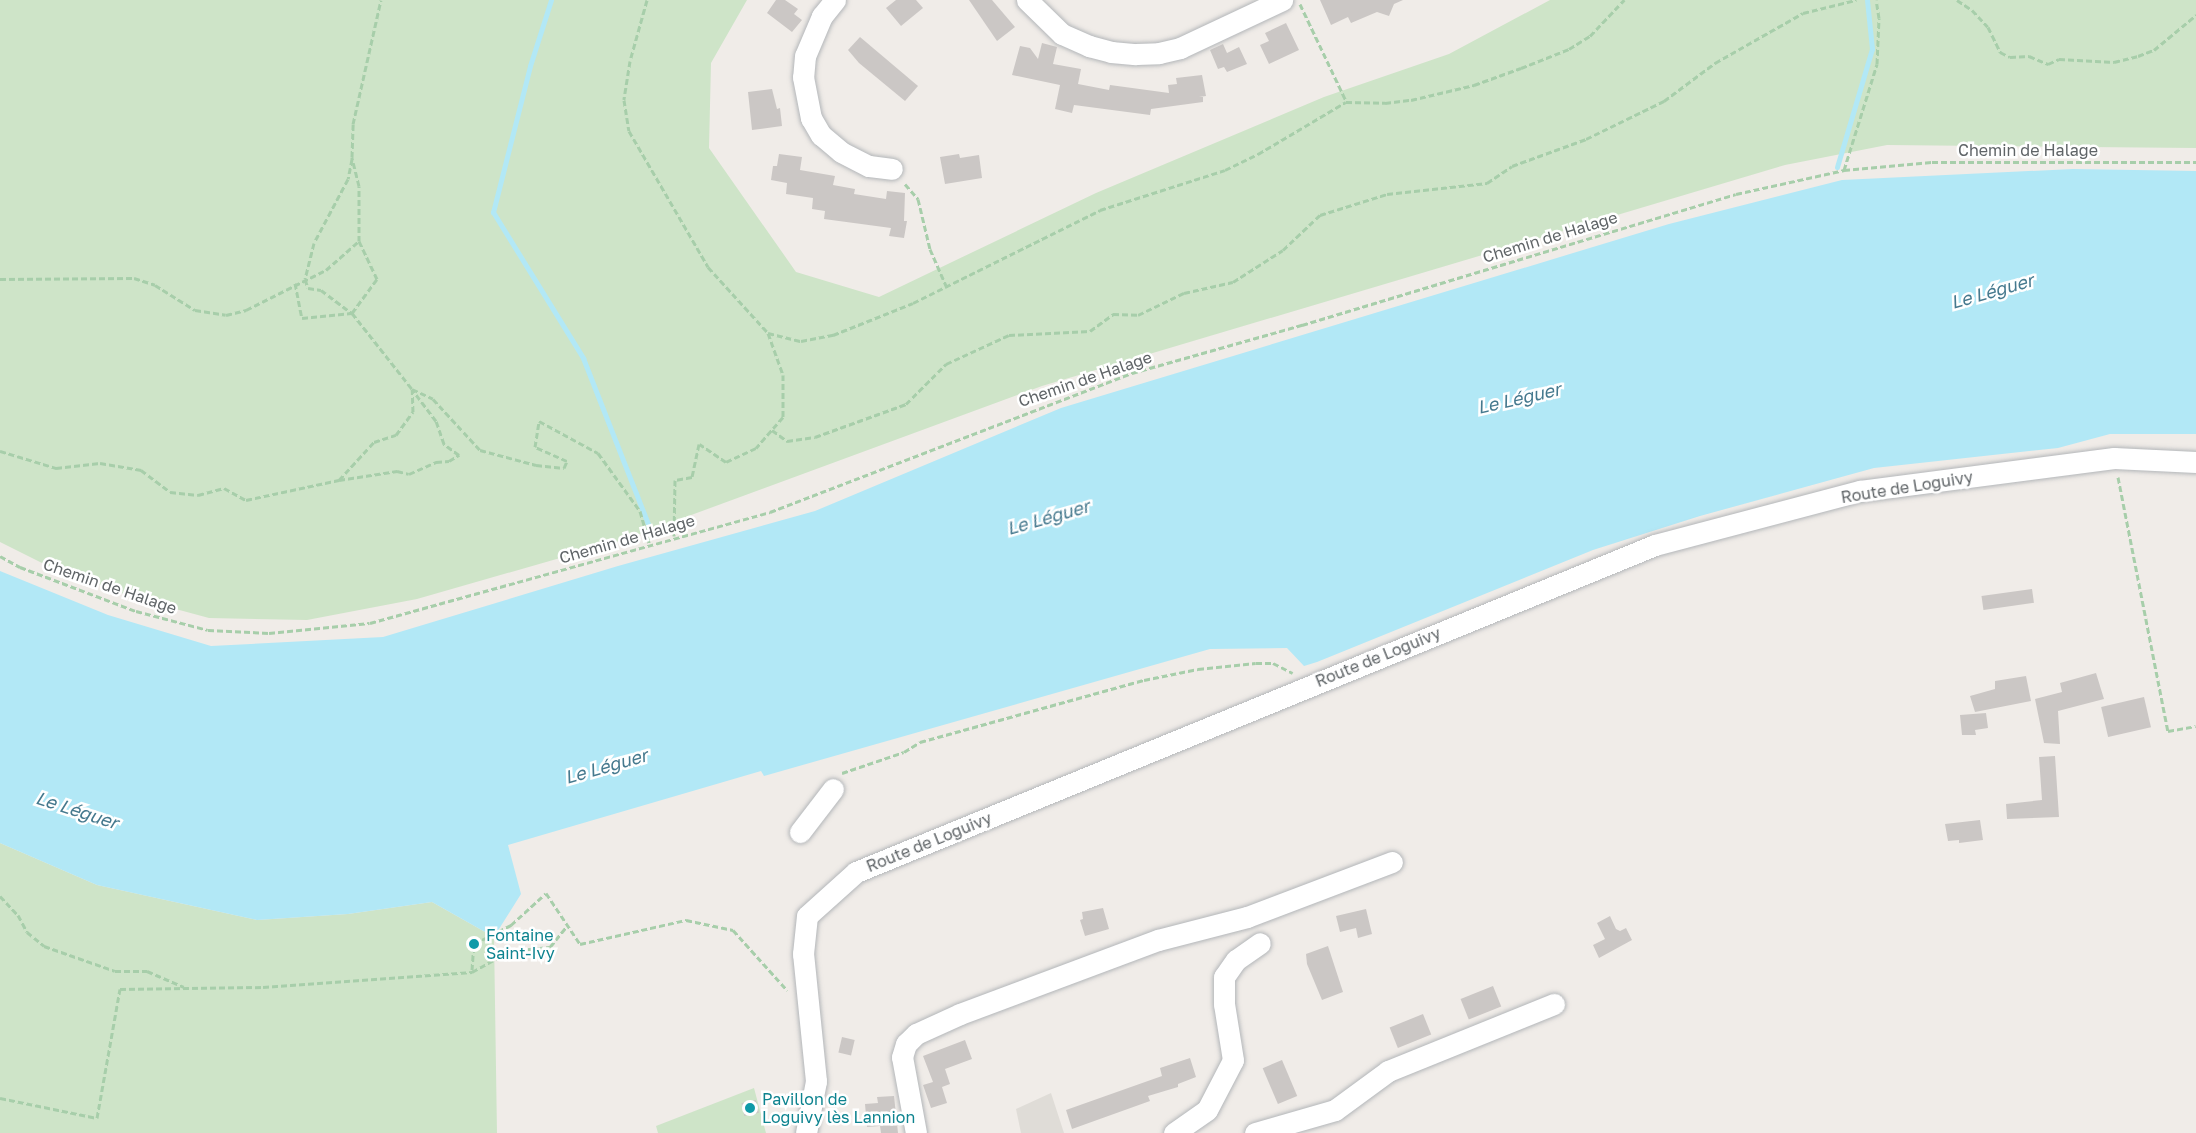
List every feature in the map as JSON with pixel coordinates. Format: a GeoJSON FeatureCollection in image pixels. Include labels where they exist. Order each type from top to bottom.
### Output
{"type":"FeatureCollection","features":[{"type":"Feature","properties":{"kind":"street"},"geometry":{"type":"LineString","coordinates":[[835,0],[822,16],[805,56],[803,77],[811,118],[821,135],[841,152],[869,166],[891,169]]}},
{"type":"Feature","properties":{"kind":"street"},"geometry":{"type":"LineString","coordinates":[[1027,0],[1062,33],[1111,52],[1136,54],[1159,53],[1180,48],[1282,0]]}},
{"type":"Feature","properties":{"kind":"street","name":"Route de Loguivy"},"geometry":{"type":"LineString","coordinates":[[806,1133],[816,1081],[803,954],[807,916],[856,872],[1655,546],[1860,491],[2114,458],[2196,462]]}},
{"type":"Feature","properties":{"kind":"street"},"geometry":{"type":"LineString","coordinates":[[800,832],[833,789]]}},
{"type":"Feature","properties":{"kind":"street"},"geometry":{"type":"LineString","coordinates":[[916,1133],[906,1091],[902,1057],[906,1044],[916,1034],[960,1014],[1158,940],[1247,917],[1392,862]]}},
{"type":"Feature","properties":{"kind":"street"},"geometry":{"type":"LineString","coordinates":[[1174,1133],[1207,1110],[1233,1060],[1224,1004],[1224,977],[1236,960],[1260,943]]}},
{"type":"Feature","properties":{"kind":"street"},"geometry":{"type":"LineString","coordinates":[[1255,1133],[1335,1110],[1388,1071],[1554,1005]]}},
{"type":"Feature","properties":{"kind":"street"},"geometry":{"type":"LineString","coordinates":[[1174,1133],[1183,1133]]}},
{"type":"Feature","properties":{"kind":"path"},"geometry":{"type":"LineString","coordinates":[[0,451],[56,468],[100,463],[141,470],[170,492],[198,495],[224,488],[246,500],[339,480],[397,471],[409,474],[459,455],[444,444],[436,421],[352,313],[321,290],[308,288],[305,279],[314,243],[348,178],[352,157],[353,124],[381,0]]}},
{"type":"Feature","properties":{"kind":"path"},"geometry":{"type":"LineString","coordinates":[[647,0],[630,61],[624,100],[628,131],[708,267],[768,333],[783,375],[783,417],[756,447],[726,462],[699,444],[692,477],[675,480],[674,537]]}},
{"type":"Feature","properties":{"kind":"path"},"geometry":{"type":"LineString","coordinates":[[1298,0],[1346,102]]}},
{"type":"Feature","properties":{"kind":"path"},"geometry":{"type":"LineString","coordinates":[[768,333],[801,341],[832,335],[947,288],[1100,210],[1225,171],[1346,102],[1385,103],[1411,100],[1498,77],[1569,49],[1590,36],[1624,0]]}},
{"type":"Feature","properties":{"kind":"path"},"geometry":{"type":"LineString","coordinates":[[771,430],[787,441],[815,437],[906,404],[946,364],[1009,335],[1090,332],[1113,314],[1138,315],[1184,293],[1233,282],[1283,250],[1320,215],[1387,194],[1488,183],[1512,166],[1586,139],[1664,101],[1715,63],[1803,13],[1856,0]]}},
{"type":"Feature","properties":{"kind":"path"},"geometry":{"type":"LineString","coordinates":[[1844,170],[1877,64],[1879,18],[1876,0]]}},
{"type":"Feature","properties":{"kind":"path"},"geometry":{"type":"LineString","coordinates":[[1957,0],[1972,10],[1988,27],[2000,52],[2010,57],[2029,56],[2048,64],[2059,59],[2114,62],[2138,56],[2154,50],[2196,15]]}},
{"type":"Feature","properties":{"kind":"path"},"geometry":{"type":"LineString","coordinates":[[295,284],[302,318],[352,313],[377,279],[359,241],[359,186],[352,157]]}},
{"type":"Feature","properties":{"kind":"path","name":"Chemin de Halage"},"geometry":{"type":"LineString","coordinates":[[0,556],[20,567],[136,611],[208,630],[269,633],[370,623],[770,512],[1132,373],[1302,325],[1736,194],[1844,170],[1932,162],[2196,162]]}},
{"type":"Feature","properties":{"kind":"path"},"geometry":{"type":"LineString","coordinates":[[891,169],[918,199],[930,249],[947,288]]}},
{"type":"Feature","properties":{"kind":"path"},"geometry":{"type":"LineString","coordinates":[[0,279],[134,278],[155,285],[195,309],[226,315],[246,310],[326,270],[359,241]]}},
{"type":"Feature","properties":{"kind":"path"},"geometry":{"type":"LineString","coordinates":[[339,480],[374,442],[396,435],[413,412],[412,389]]}},
{"type":"Feature","properties":{"kind":"path"},"geometry":{"type":"LineString","coordinates":[[412,389],[433,399],[480,450],[536,465],[564,468],[567,461],[535,447],[539,422],[598,453],[640,512],[651,545]]}},
{"type":"Feature","properties":{"kind":"path"},"geometry":{"type":"LineString","coordinates":[[2114,458],[2151,658],[2168,731],[2196,726]]}},
{"type":"Feature","properties":{"kind":"path"},"geometry":{"type":"LineString","coordinates":[[833,789],[836,776],[904,752],[920,742],[1144,680],[1198,669],[1273,663],[1299,677]]}},
{"type":"Feature","properties":{"kind":"path"},"geometry":{"type":"LineString","coordinates":[[472,972],[474,944],[511,924],[546,893],[566,927],[580,944],[686,920],[733,930],[808,1014]]}},
{"type":"Feature","properties":{"kind":"path"},"geometry":{"type":"LineString","coordinates":[[0,896],[18,915],[27,932],[44,946],[115,971],[147,971],[186,988]]}},
{"type":"Feature","properties":{"kind":"path"},"geometry":{"type":"LineString","coordinates":[[0,1098],[97,1118],[120,989],[262,987],[472,972],[510,951],[550,948],[566,927]]}},
{"type":"Feature","properties":{"kind":"shaded area"},"geometry":{"type":"Polygon","coordinates":[[[1051,1093],[1064,1133],[1021,1133],[1016,1109],[1051,1093]]]}},
{"type":"Feature","properties":{"kind":"green space"},"geometry":{"type":"Polygon","coordinates":[[[0,0],[747,0],[711,63],[709,148],[796,272],[879,297],[1096,193],[1324,97],[1449,54],[1550,0],[2196,0],[2196,148],[1887,145],[1785,165],[1042,386],[626,539],[417,599],[307,620],[209,618],[135,598],[46,565],[0,542],[0,0]]]}},
{"type":"Feature","properties":{"kind":"green space"},"geometry":{"type":"Polygon","coordinates":[[[0,843],[97,885],[257,920],[348,914],[432,902],[494,937],[497,1133],[0,1133],[0,843]]]}},
{"type":"Feature","properties":{"kind":"green space"},"geometry":{"type":"Polygon","coordinates":[[[754,1088],[766,1133],[658,1133],[656,1126],[754,1088]]]}},
{"type":"Feature","properties":{"kind":"water","name":"Le Léguer"},"geometry":{"type":"Polygon","coordinates":[[[2073,169],[2196,171],[2196,434],[2110,434],[2058,448],[1874,468],[1700,516],[1593,550],[1304,666],[1287,648],[1210,649],[764,776],[761,771],[508,845],[521,894],[494,937],[432,902],[348,914],[257,920],[97,885],[0,843],[0,571],[108,615],[211,646],[383,637],[618,566],[815,511],[1061,408],[1669,224],[1842,180],[2073,169]]]}},
{"type":"Feature","properties":{"kind":"building"},"geometry":{"type":"Polygon","coordinates":[[[776,0],[785,0],[798,9],[794,14],[802,20],[792,32],[767,13],[776,0]]]}},
{"type":"Feature","properties":{"kind":"building"},"geometry":{"type":"Polygon","coordinates":[[[896,0],[916,0],[923,8],[901,26],[886,8],[896,0]]]}},
{"type":"Feature","properties":{"kind":"building"},"geometry":{"type":"Polygon","coordinates":[[[969,0],[992,0],[1015,27],[997,41],[969,0]]]}},
{"type":"Feature","properties":{"kind":"building"},"geometry":{"type":"Polygon","coordinates":[[[1320,0],[1403,0],[1394,4],[1389,16],[1377,12],[1351,23],[1348,17],[1331,25],[1320,0]]]}},
{"type":"Feature","properties":{"kind":"building"},"geometry":{"type":"Polygon","coordinates":[[[1286,23],[1299,50],[1269,64],[1260,45],[1269,41],[1265,33],[1286,23]]]}},
{"type":"Feature","properties":{"kind":"building"},"geometry":{"type":"Polygon","coordinates":[[[860,37],[918,86],[905,101],[859,63],[848,50],[860,37]]]}},
{"type":"Feature","properties":{"kind":"building"},"geometry":{"type":"Polygon","coordinates":[[[1042,43],[1057,47],[1053,64],[1081,69],[1078,84],[1109,90],[1110,85],[1169,93],[1168,85],[1177,84],[1176,78],[1202,75],[1206,96],[1199,97],[1203,97],[1203,102],[1151,109],[1150,115],[1074,105],[1072,113],[1055,109],[1060,85],[1012,75],[1020,46],[1030,48],[1038,59],[1042,43]]]}},
{"type":"Feature","properties":{"kind":"building"},"geometry":{"type":"Polygon","coordinates":[[[1223,44],[1227,53],[1239,47],[1247,64],[1227,72],[1224,67],[1218,69],[1210,50],[1223,44]]]}},
{"type":"Feature","properties":{"kind":"building"},"geometry":{"type":"Polygon","coordinates":[[[772,89],[777,109],[780,108],[782,126],[752,130],[748,92],[772,89]]]}},
{"type":"Feature","properties":{"kind":"building"},"geometry":{"type":"Polygon","coordinates":[[[779,154],[802,157],[800,170],[835,176],[833,185],[855,189],[854,194],[886,199],[887,191],[905,193],[904,221],[907,221],[904,238],[889,236],[891,228],[824,219],[825,211],[812,209],[813,198],[786,194],[787,183],[771,180],[773,166],[777,166],[779,154]]]}},
{"type":"Feature","properties":{"kind":"building"},"geometry":{"type":"Polygon","coordinates":[[[959,154],[960,158],[979,155],[982,178],[945,184],[940,157],[959,154]]]}},
{"type":"Feature","properties":{"kind":"building"},"geometry":{"type":"Polygon","coordinates":[[[2032,589],[2034,603],[1983,610],[1981,596],[2032,589]]]}},
{"type":"Feature","properties":{"kind":"building"},"geometry":{"type":"Polygon","coordinates":[[[2096,673],[2104,699],[2058,711],[2060,744],[2044,743],[2035,699],[2062,692],[2060,683],[2096,673]]]}},
{"type":"Feature","properties":{"kind":"building"},"geometry":{"type":"Polygon","coordinates":[[[2026,676],[2031,701],[1975,712],[1970,696],[1995,689],[1995,681],[2026,676]]]}},
{"type":"Feature","properties":{"kind":"building"},"geometry":{"type":"Polygon","coordinates":[[[2144,697],[2151,727],[2108,737],[2101,707],[2144,697]]]}},
{"type":"Feature","properties":{"kind":"building"},"geometry":{"type":"Polygon","coordinates":[[[1986,713],[1988,728],[1975,730],[1976,735],[1962,735],[1960,715],[1986,713]]]}},
{"type":"Feature","properties":{"kind":"building"},"geometry":{"type":"Polygon","coordinates":[[[2055,756],[2059,817],[2007,819],[2006,804],[2042,800],[2039,757],[2055,756]]]}},
{"type":"Feature","properties":{"kind":"building"},"geometry":{"type":"Polygon","coordinates":[[[1980,820],[1983,840],[1959,843],[1959,840],[1948,841],[1945,824],[1980,820]]]}},
{"type":"Feature","properties":{"kind":"building"},"geometry":{"type":"Polygon","coordinates":[[[1103,908],[1109,929],[1085,936],[1080,920],[1083,919],[1082,912],[1103,908]]]}},
{"type":"Feature","properties":{"kind":"building"},"geometry":{"type":"Polygon","coordinates":[[[1366,909],[1372,934],[1358,938],[1356,928],[1340,932],[1336,916],[1366,909]]]}},
{"type":"Feature","properties":{"kind":"building"},"geometry":{"type":"Polygon","coordinates":[[[1610,916],[1616,929],[1620,931],[1626,928],[1632,940],[1599,958],[1593,945],[1605,939],[1597,923],[1610,916]]]}},
{"type":"Feature","properties":{"kind":"building"},"geometry":{"type":"Polygon","coordinates":[[[1328,946],[1343,992],[1322,1000],[1307,964],[1306,954],[1328,946]]]}},
{"type":"Feature","properties":{"kind":"building"},"geometry":{"type":"Polygon","coordinates":[[[1493,986],[1501,1006],[1469,1020],[1461,999],[1493,986]]]}},
{"type":"Feature","properties":{"kind":"building"},"geometry":{"type":"Polygon","coordinates":[[[1423,1014],[1431,1034],[1398,1048],[1390,1027],[1423,1014]]]}},
{"type":"Feature","properties":{"kind":"building"},"geometry":{"type":"Polygon","coordinates":[[[842,1037],[855,1040],[851,1056],[838,1053],[842,1037]]]}},
{"type":"Feature","properties":{"kind":"building"},"geometry":{"type":"Polygon","coordinates":[[[965,1040],[972,1059],[945,1069],[950,1084],[942,1087],[947,1103],[931,1108],[923,1085],[933,1082],[923,1056],[965,1040]]]}},
{"type":"Feature","properties":{"kind":"building"},"geometry":{"type":"Polygon","coordinates":[[[1190,1058],[1196,1077],[1178,1084],[1178,1087],[1148,1096],[1150,1101],[1072,1129],[1066,1110],[1162,1076],[1160,1068],[1190,1058]]]}},
{"type":"Feature","properties":{"kind":"building"},"geometry":{"type":"Polygon","coordinates":[[[1282,1060],[1297,1096],[1278,1104],[1263,1068],[1282,1060]]]}},
{"type":"Feature","properties":{"kind":"building"},"geometry":{"type":"Polygon","coordinates":[[[894,1096],[898,1133],[881,1133],[880,1126],[867,1127],[865,1104],[878,1103],[877,1097],[894,1096]]]}},
{"type":"Feature","properties":{"kind":"building","name":"Pavillon de Loguivy lès Lannion"},"geometry":{"type":"Polygon","coordinates":[[[756,1100],[759,1113],[744,1116],[741,1103],[756,1100]]]}},
{"type":"Feature","properties":{"kind":"waterway"},"geometry":{"type":"LineString","coordinates":[[551,0],[530,66],[493,212],[583,358],[652,534]]}},
{"type":"Feature","properties":{"kind":"waterway"},"geometry":{"type":"LineString","coordinates":[[1837,167],[1872,49],[1867,0]]}},
{"type":"Feature","properties":{"kind":"place","name":"Fontaine Saint-Ivy"},"geometry":{"type":"Point","coordinates":[474,944]}},
{"type":"Feature","properties":{"kind":"place","name":"Pavillon de Loguivy lès Lannion"},"geometry":{"type":"Point","coordinates":[750,1108]}}]}
